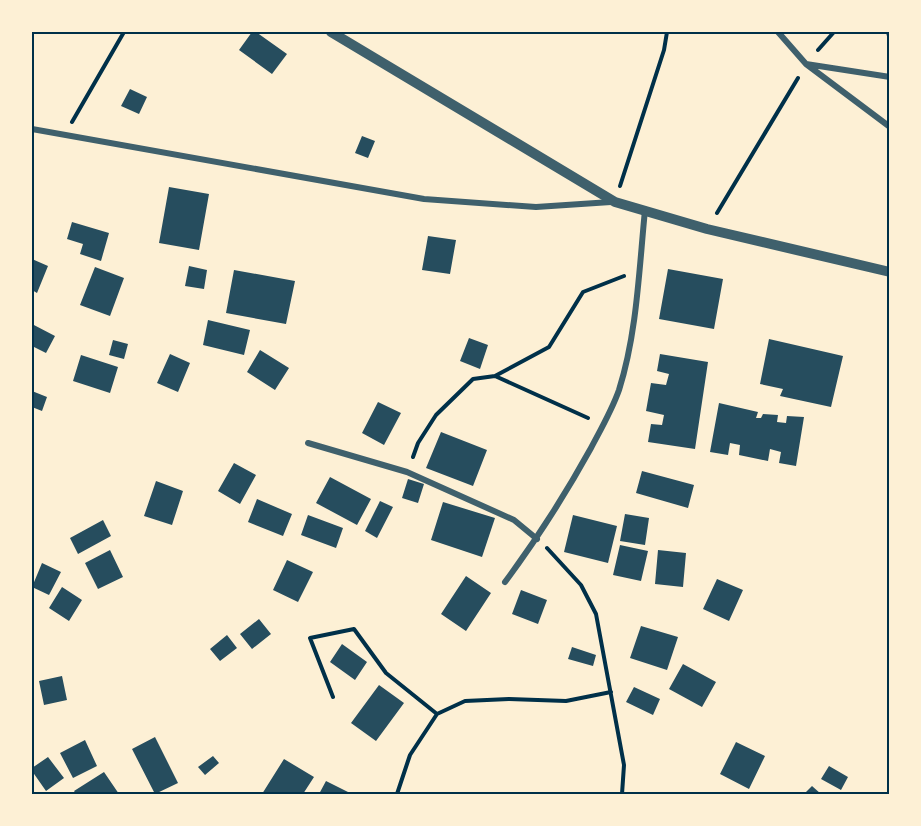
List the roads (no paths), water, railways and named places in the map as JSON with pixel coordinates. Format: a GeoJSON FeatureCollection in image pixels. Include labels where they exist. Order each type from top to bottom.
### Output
{"type":"FeatureCollection","features":[{"type":"Feature","properties":{"kind":"street"},"geometry":{"type":"LineString","coordinates":[[331,32],[615,202],[707,229],[890,272]]}},
{"type":"Feature","properties":{"kind":"street"},"geometry":{"type":"LineString","coordinates":[[778,32],[806,64],[890,128]]}},
{"type":"Feature","properties":{"kind":"street"},"geometry":{"type":"LineString","coordinates":[[806,64],[890,78]]}},
{"type":"Feature","properties":{"kind":"street"},"geometry":{"type":"LineString","coordinates":[[32,129],[424,199],[537,207],[615,202]]}},
{"type":"Feature","properties":{"kind":"street"},"geometry":{"type":"LineString","coordinates":[[505,582],[537,539],[571,484],[618,392],[632,334],[645,210]]}},
{"type":"Feature","properties":{"kind":"street"},"geometry":{"type":"LineString","coordinates":[[308,443],[407,472],[514,520],[537,539]]}}]}
